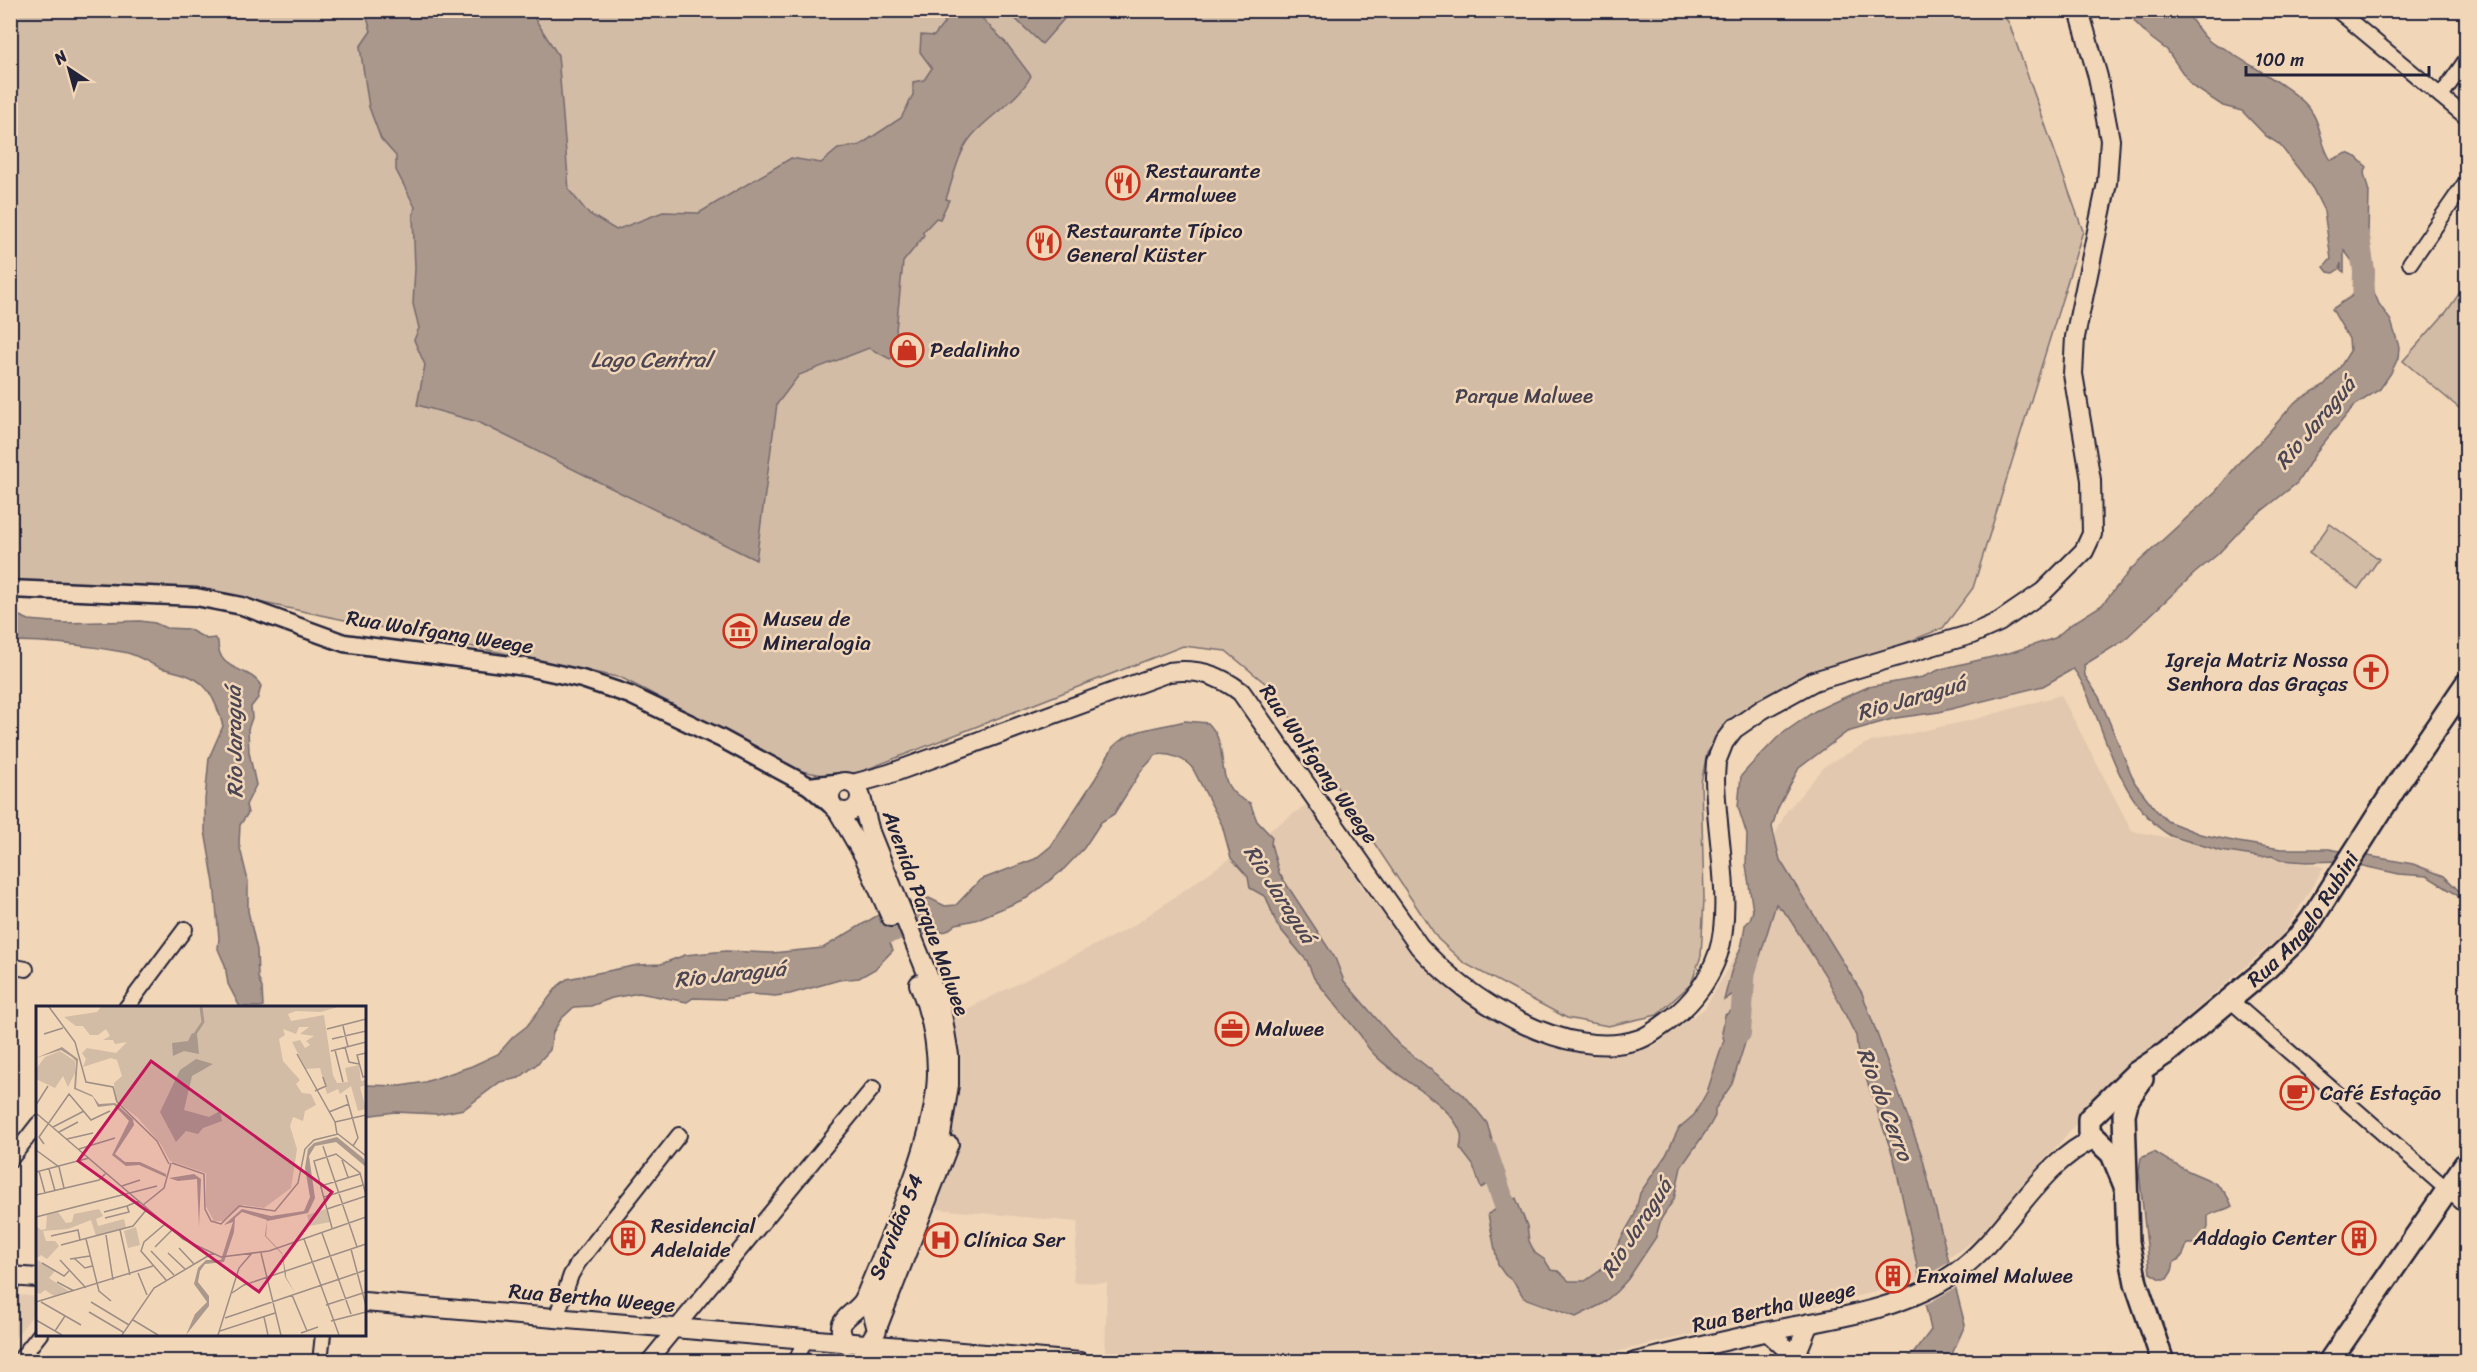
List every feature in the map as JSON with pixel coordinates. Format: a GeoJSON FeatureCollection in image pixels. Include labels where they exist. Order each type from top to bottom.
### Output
{"type":"FeatureCollection","features":[{"type":"Feature","properties":{"kind":"main road","name":"Rua Wolfgang Weege"},"geometry":{"type":"LineString","coordinates":[[854,789],[889,774],[1169,672],[1183,670],[1213,674],[1241,692],[1419,946],[1449,977],[1542,1034],[1584,1045],[1640,1039],[1659,1028],[1688,1007],[1709,975],[1718,953],[1723,922],[1723,890],[1715,777],[1716,762],[1724,742],[1734,729],[1763,709],[1814,681],[1972,634],[1999,622],[2043,592],[2084,551],[2092,534],[2091,480],[2073,374],[2074,346],[2107,183],[2110,140],[2098,77],[2079,10]]}},
{"type":"Feature","properties":{"kind":"main road","name":"Rua Angelo Rubini"},"geometry":{"type":"LineString","coordinates":[[2093,1124],[2136,1073],[2156,1060],[2230,1000],[2296,940],[2466,684]]}},
{"type":"Feature","properties":{"kind":"main road"},"geometry":{"type":"LineString","coordinates":[[838,783],[854,789],[853,810],[843,813],[835,808],[831,790],[838,783]]}},
{"type":"Feature","properties":{"kind":"main road","name":"Avenida Parque Malwee"},"geometry":{"type":"LineString","coordinates":[[854,789],[870,832],[883,884],[912,952],[930,1020],[937,1072],[936,1090],[923,1148],[864,1300],[857,1309]]}},
{"type":"Feature","properties":{"kind":"main road","name":"Avenida Parque Malwee"},"geometry":{"type":"LineString","coordinates":[[835,808],[883,884]]}},
{"type":"Feature","properties":{"kind":"main road","name":"Avenida Parque Malwee"},"geometry":{"type":"LineString","coordinates":[[877,1322],[874,1306],[934,1161],[947,1104],[949,1055],[946,1033],[934,987],[912,952]]}},
{"type":"Feature","properties":{"kind":"main road"},"geometry":{"type":"LineString","coordinates":[[2156,1060],[2125,1106],[2125,1186],[2128,1242],[2136,1283],[2163,1362]]}},
{"type":"Feature","properties":{"kind":"main road"},"geometry":{"type":"LineString","coordinates":[[2093,1124],[2112,1154],[2125,1186]]}},
{"type":"Feature","properties":{"kind":"main road","name":"Rua Bertha Weege"},"geometry":{"type":"LineString","coordinates":[[1635,1362],[1901,1301],[1943,1282],[1969,1262],[2050,1171],[2075,1150],[2093,1124]]}},
{"type":"Feature","properties":{"kind":"main road"},"geometry":{"type":"LineString","coordinates":[[2329,1362],[2466,1163]]}},
{"type":"Feature","properties":{"kind":"main road"},"geometry":{"type":"LineString","coordinates":[[10,1276],[36,1278]]}},
{"type":"Feature","properties":{"kind":"main road","name":"Rua Bertha Weege"},"geometry":{"type":"LineString","coordinates":[[366,1302],[902,1347],[929,1356],[1080,1362]]}},
{"type":"Feature","properties":{"kind":"main road"},"geometry":{"type":"LineString","coordinates":[[811,1340],[829,1336],[841,1326],[847,1315],[857,1309],[864,1310],[891,1339],[902,1347]]}},
{"type":"Feature","properties":{"kind":"main road"},"geometry":{"type":"LineString","coordinates":[[868,1345],[876,1334],[877,1322]]}},
{"type":"Feature","properties":{"kind":"main road"},"geometry":{"type":"LineString","coordinates":[[1768,1332],[1794,1359],[1809,1323]]}},
{"type":"Feature","properties":{"kind":"main road"},"geometry":{"type":"LineString","coordinates":[[841,1326],[843,1338],[847,1344]]}},
{"type":"Feature","properties":{"kind":"street"},"geometry":{"type":"LineString","coordinates":[[2341,12],[2466,117]]}},
{"type":"Feature","properties":{"kind":"street"},"geometry":{"type":"LineString","coordinates":[[2441,96],[2466,60]]}},
{"type":"Feature","properties":{"kind":"street"},"geometry":{"type":"LineString","coordinates":[[2410,263],[2466,182]]}},
{"type":"Feature","properties":{"kind":"street","name":"Rua Wolfgang Weege"},"geometry":{"type":"LineString","coordinates":[[10,589],[196,597],[242,606],[344,643],[526,667],[582,678],[630,694],[722,739],[809,786],[835,808]]}},
{"type":"Feature","properties":{"kind":"street","name":"Rua Wolfgang Weege"},"geometry":{"type":"LineString","coordinates":[[809,786],[854,789]]}},
{"type":"Feature","properties":{"kind":"street"},"geometry":{"type":"LineString","coordinates":[[127,1006],[185,929]]}},
{"type":"Feature","properties":{"kind":"street"},"geometry":{"type":"LineString","coordinates":[[10,966],[26,969]]}},
{"type":"Feature","properties":{"kind":"street"},"geometry":{"type":"LineString","coordinates":[[2230,1000],[2466,1206]]}},
{"type":"Feature","properties":{"kind":"street"},"geometry":{"type":"LineString","coordinates":[[648,1362],[873,1088]]}},
{"type":"Feature","properties":{"kind":"street"},"geometry":{"type":"LineString","coordinates":[[556,1318],[571,1275],[578,1263],[679,1135]]}},
{"type":"Feature","properties":{"kind":"street"},"geometry":{"type":"LineString","coordinates":[[10,1160],[33,1137]]}},
{"type":"Feature","properties":{"kind":"street","name":"Servidão 54"},"geometry":{"type":"LineString","coordinates":[[877,1322],[951,1144]]}},
{"type":"Feature","properties":{"kind":"street"},"geometry":{"type":"LineString","coordinates":[[18,1362],[39,1336]]}},
{"type":"Feature","properties":{"kind":"street"},"geometry":{"type":"LineString","coordinates":[[320,1362],[323,1336]]}},
{"type":"Feature","properties":{"kind":"street"},"geometry":{"type":"LineString","coordinates":[[796,1362],[811,1340]]}},
{"type":"Feature","properties":{"kind":"shaded area","name":"Malwee"},"geometry":{"type":"Polygon","coordinates":[[[2061,695],[2132,831],[2324,867],[2283,934],[2108,1086],[1981,1235],[1920,1279],[1905,1285],[1577,1361],[1165,1361],[1105,1356],[1107,1283],[1073,1282],[1078,1222],[926,1208],[946,1152],[960,1089],[947,1019],[1133,926],[1312,801],[1358,881],[1420,965],[1473,1008],[1536,1039],[1568,1051],[1602,1053],[1654,1046],[1705,1008],[1738,951],[1775,835],[1786,812],[1826,765],[1867,743],[1972,720],[2061,695]]]}},
{"type":"Feature","properties":{"kind":"shaded area"},"geometry":{"type":"Polygon","coordinates":[[[11,1294],[36,1297],[36,1311],[11,1342],[11,1294]]]}},
{"type":"Feature","properties":{"kind":"green space","name":"Parque Malwee"},"geometry":{"type":"Polygon","coordinates":[[[11,11],[2000,11],[2009,23],[2083,231],[1973,588],[1943,628],[1792,688],[1729,725],[1707,753],[1701,783],[1704,898],[1701,956],[1691,984],[1657,1015],[1608,1026],[1567,1018],[1464,963],[1438,939],[1271,688],[1226,651],[1183,646],[860,772],[829,776],[801,771],[622,678],[249,600],[11,594],[11,11]]]}},
{"type":"Feature","properties":{"kind":"green space"},"geometry":{"type":"Polygon","coordinates":[[[2466,284],[2466,414],[2403,361],[2447,311],[2466,284]]]}},
{"type":"Feature","properties":{"kind":"green space"},"geometry":{"type":"Polygon","coordinates":[[[2330,524],[2379,559],[2358,589],[2309,553],[2330,524]]]}},
{"type":"Feature","properties":{"kind":"water","name":"Lago Central"},"geometry":{"type":"Polygon","coordinates":[[[365,11],[530,11],[558,55],[569,190],[588,213],[616,230],[663,212],[699,213],[791,158],[821,163],[838,149],[860,145],[901,118],[913,95],[913,82],[924,80],[932,68],[920,52],[921,35],[934,36],[945,22],[938,11],[975,11],[1006,43],[1031,76],[1011,101],[978,129],[966,143],[946,199],[949,200],[940,219],[936,218],[923,232],[924,236],[903,262],[896,330],[903,351],[890,359],[869,348],[799,375],[777,404],[756,560],[478,422],[417,405],[425,365],[414,340],[419,328],[413,304],[415,268],[413,216],[415,207],[396,170],[396,156],[381,139],[369,107],[360,47],[371,31],[365,11]]]}},
{"type":"Feature","properties":{"kind":"water"},"geometry":{"type":"Polygon","coordinates":[[[1007,11],[1071,11],[1042,44],[1007,11]]]}},
{"type":"Feature","properties":{"kind":"water","name":"Rio do Cerro"},"geometry":{"type":"Polygon","coordinates":[[[2131,11],[2185,11],[2202,34],[2212,43],[2272,78],[2306,105],[2316,120],[2331,160],[2347,153],[2356,157],[2367,167],[2364,173],[2369,192],[2368,235],[2374,292],[2391,321],[2399,347],[2398,358],[2380,389],[2354,406],[2317,451],[2297,483],[2249,521],[2218,554],[2123,641],[2084,665],[2085,676],[2099,697],[2135,783],[2167,821],[2200,834],[2238,842],[2281,849],[2329,849],[2413,864],[2444,876],[2466,898],[2466,908],[2456,894],[2427,876],[2399,874],[2341,861],[2280,860],[2272,856],[2260,857],[2221,851],[2171,836],[2143,812],[2132,797],[2114,763],[2085,688],[2073,669],[2043,686],[1939,712],[1896,718],[1847,732],[1799,768],[1778,808],[1772,827],[1780,860],[1862,993],[1922,1156],[1965,1325],[1949,1361],[1902,1361],[1913,1354],[1931,1330],[1894,1159],[1858,1055],[1856,1036],[1827,978],[1787,915],[1776,904],[1752,982],[1724,1000],[1731,972],[1742,944],[1745,925],[1750,920],[1753,911],[1746,865],[1747,835],[1738,807],[1741,776],[1779,736],[1815,711],[1868,687],[1923,677],[1941,669],[2009,653],[2055,638],[2070,625],[2102,605],[2131,569],[2216,491],[2241,460],[2295,402],[2324,385],[2340,367],[2350,351],[2349,339],[2332,309],[2352,296],[2365,279],[2363,268],[2358,269],[2344,250],[2344,272],[2341,270],[2341,263],[2339,269],[2333,273],[2328,272],[2324,267],[2331,259],[2324,211],[2313,189],[2279,144],[2266,136],[2242,111],[2223,106],[2191,85],[2167,50],[2135,22],[2131,11]]]}},
{"type":"Feature","properties":{"kind":"water"},"geometry":{"type":"Polygon","coordinates":[[[15,614],[29,620],[64,623],[140,621],[155,623],[166,628],[188,629],[207,639],[215,638],[223,659],[256,679],[261,686],[258,698],[251,707],[252,718],[248,729],[249,752],[256,785],[246,805],[248,813],[240,825],[239,844],[248,881],[248,911],[257,950],[258,977],[262,988],[263,1006],[239,1006],[228,984],[225,965],[218,949],[214,883],[205,831],[205,800],[209,758],[223,726],[210,694],[194,678],[161,668],[128,653],[67,644],[11,641],[11,616],[15,614]]]}},
{"type":"Feature","properties":{"kind":"water"},"geometry":{"type":"Polygon","coordinates":[[[1185,721],[1208,723],[1216,733],[1229,787],[1237,796],[1250,803],[1257,821],[1272,837],[1271,844],[1279,873],[1335,958],[1344,981],[1399,1045],[1466,1097],[1487,1123],[1498,1161],[1505,1174],[1481,1188],[1473,1165],[1460,1148],[1461,1134],[1454,1120],[1429,1096],[1382,1062],[1370,1050],[1314,978],[1307,961],[1277,925],[1266,897],[1250,888],[1248,877],[1231,858],[1222,825],[1193,769],[1176,757],[1156,755],[1141,771],[1114,814],[1101,822],[1084,848],[1063,870],[1027,898],[975,920],[956,924],[947,931],[924,935],[910,903],[929,898],[945,906],[956,905],[980,880],[1035,859],[1051,846],[1113,747],[1129,735],[1185,721]]]}},
{"type":"Feature","properties":{"kind":"water"},"geometry":{"type":"Polygon","coordinates":[[[878,915],[893,950],[875,969],[859,978],[839,980],[790,994],[775,996],[751,994],[724,999],[693,998],[687,1002],[639,993],[612,998],[591,1006],[574,1007],[561,1019],[553,1032],[550,1050],[537,1064],[519,1078],[500,1082],[464,1109],[437,1114],[395,1112],[366,1116],[366,1085],[401,1086],[425,1082],[472,1066],[498,1054],[513,1037],[527,1026],[558,986],[567,979],[638,965],[661,964],[685,955],[726,951],[772,953],[823,948],[878,915]]]}},
{"type":"Feature","properties":{"kind":"water"},"geometry":{"type":"Polygon","coordinates":[[[1749,999],[1745,1013],[1745,1043],[1732,1084],[1715,1109],[1715,1116],[1709,1127],[1681,1167],[1674,1199],[1661,1219],[1656,1237],[1628,1279],[1602,1304],[1576,1317],[1524,1298],[1514,1282],[1498,1265],[1488,1214],[1516,1198],[1527,1226],[1529,1241],[1535,1253],[1545,1260],[1551,1270],[1558,1271],[1569,1281],[1585,1281],[1598,1272],[1610,1258],[1635,1214],[1640,1193],[1666,1155],[1679,1128],[1694,1115],[1707,1092],[1724,1040],[1722,1033],[1725,1015],[1749,999]]]}},
{"type":"Feature","properties":{"kind":"water"},"geometry":{"type":"Polygon","coordinates":[[[2154,1152],[2218,1186],[2228,1197],[2232,1206],[2208,1216],[2208,1227],[2202,1244],[2187,1244],[2184,1253],[2174,1262],[2167,1279],[2160,1279],[2150,1273],[2139,1171],[2141,1158],[2154,1152]]]}},
{"type":"Feature","properties":{"kind":"pier"},"geometry":{"type":"Polygon","coordinates":[[[1952,1261],[1959,1286],[1923,1306],[1918,1280],[1952,1261]]]}},
{"type":"Feature","properties":{"kind":"waterway","name":"Rio Jaraguá"},"geometry":{"type":"LineString","coordinates":[[2359,237],[2364,271],[2363,311]]}},
{"type":"Feature","properties":{"kind":"waterway","name":"Rio Jaraguá"},"geometry":{"type":"LineString","coordinates":[[859,945],[886,933],[929,920]]}},
{"type":"Feature","properties":{"kind":"waterway","name":"Rio Jaraguá"},"geometry":{"type":"LineString","coordinates":[[1740,1033],[1745,968],[1749,958]]}},
{"type":"Feature","properties":{"kind":"waterway","name":"Rio Jaraguá"},"geometry":{"type":"LineString","coordinates":[[1486,1150],[1514,1232]]}},
{"type":"Feature","properties":{"kind":"place","name":"Restaurante Armalwee"},"geometry":{"type":"Point","coordinates":[1123,183]}},
{"type":"Feature","properties":{"kind":"place","name":"Restaurante Típico General Küster"},"geometry":{"type":"Point","coordinates":[1044,243]}},
{"type":"Feature","properties":{"kind":"place","name":"Pedalinho"},"geometry":{"type":"Point","coordinates":[907,350]}},
{"type":"Feature","properties":{"kind":"place","name":"Museu de Mineralogia"},"geometry":{"type":"Point","coordinates":[740,631]}},
{"type":"Feature","properties":{"kind":"place","name":"Igreja Matriz Nossa Senhora das Graças"},"geometry":{"type":"Point","coordinates":[2371,672]}},
{"type":"Feature","properties":{"kind":"place","name":"Malwee"},"geometry":{"type":"Point","coordinates":[1232,1029]}},
{"type":"Feature","properties":{"kind":"place","name":"Café Estação"},"geometry":{"type":"Point","coordinates":[2297,1093]}},
{"type":"Feature","properties":{"kind":"place","name":"Residencial Adelaide"},"geometry":{"type":"Point","coordinates":[628,1238]}},
{"type":"Feature","properties":{"kind":"place","name":"Addagio Center"},"geometry":{"type":"Point","coordinates":[2359,1238]}},
{"type":"Feature","properties":{"kind":"place","name":"Clínica Ser"},"geometry":{"type":"Point","coordinates":[941,1240]}},
{"type":"Feature","properties":{"kind":"place","name":"Enxaimel Malwee"},"geometry":{"type":"Point","coordinates":[1893,1276]}}]}
